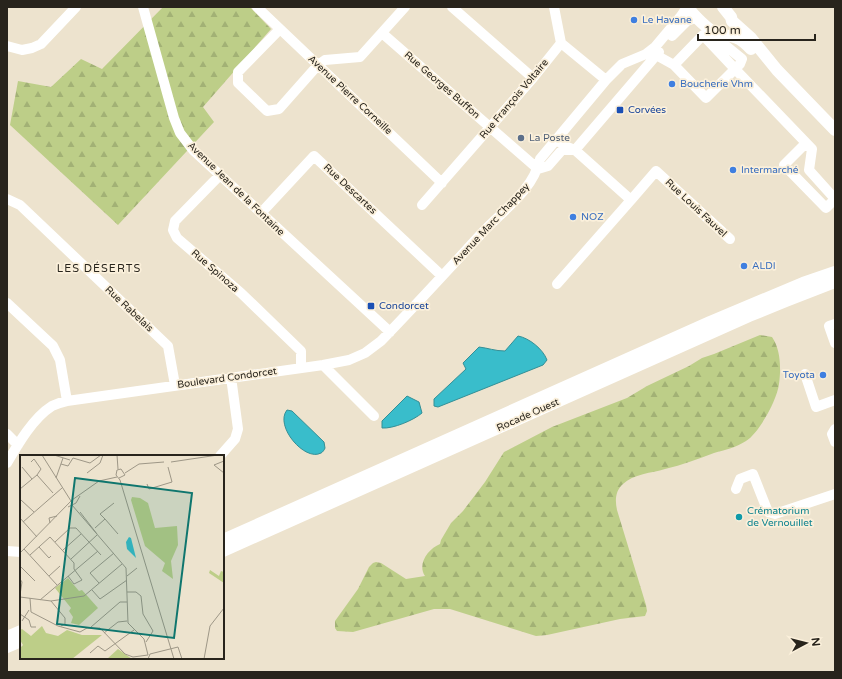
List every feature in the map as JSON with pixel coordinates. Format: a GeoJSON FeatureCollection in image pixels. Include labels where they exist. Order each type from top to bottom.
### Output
{"type":"FeatureCollection","features":[{"type":"Feature","properties":{"kind":"main road"},"geometry":{"type":"LineString","coordinates":[[687,7],[714,32],[739,38],[777,70]]}},
{"type":"Feature","properties":{"kind":"main road"},"geometry":{"type":"LineString","coordinates":[[722,7],[731,17],[732,21],[751,38],[777,70],[835,130]]}},
{"type":"Feature","properties":{"kind":"main road"},"geometry":{"type":"LineString","coordinates":[[726,34],[730,31],[732,21]]}},
{"type":"Feature","properties":{"kind":"main road","name":"Rocade Ouest"},"geometry":{"type":"LineString","coordinates":[[224,540],[710,322],[803,283],[835,272]]}},
{"type":"Feature","properties":{"kind":"main road","name":"Rocade Ouest"},"geometry":{"type":"LineString","coordinates":[[224,551],[749,316],[835,282]]}},
{"type":"Feature","properties":{"kind":"main road"},"geometry":{"type":"LineString","coordinates":[[7,637],[20,631]]}},
{"type":"Feature","properties":{"kind":"main road"},"geometry":{"type":"LineString","coordinates":[[7,647],[20,641]]}},
{"type":"Feature","properties":{"kind":"street"},"geometry":{"type":"LineString","coordinates":[[7,46],[22,50],[41,44],[76,7]]}},
{"type":"Feature","properties":{"kind":"street","name":"Avenue Jean de la Fontaine"},"geometry":{"type":"LineString","coordinates":[[143,7],[174,118],[180,133],[193,150],[390,332]]}},
{"type":"Feature","properties":{"kind":"street","name":"Avenue Pierre Corneille"},"geometry":{"type":"LineString","coordinates":[[257,7],[442,183]]}},
{"type":"Feature","properties":{"kind":"street"},"geometry":{"type":"LineString","coordinates":[[280,29],[238,72],[238,83],[267,111],[279,109],[318,65],[325,60],[360,57],[405,7]]}},
{"type":"Feature","properties":{"kind":"street"},"geometry":{"type":"LineString","coordinates":[[452,7],[533,78]]}},
{"type":"Feature","properties":{"kind":"street"},"geometry":{"type":"LineString","coordinates":[[554,7],[561,43],[606,80]]}},
{"type":"Feature","properties":{"kind":"street","name":"Avenue Marc Chappey"},"geometry":{"type":"LineString","coordinates":[[538,169],[548,166],[562,150],[575,150],[646,68],[647,56],[660,42],[687,7]]}},
{"type":"Feature","properties":{"kind":"street","name":"Avenue Marc Chappey"},"geometry":{"type":"LineString","coordinates":[[442,276],[483,232],[502,215],[532,180],[538,169],[540,159],[606,80],[622,64],[647,56],[687,22],[697,17]]}},
{"type":"Feature","properties":{"kind":"street"},"geometry":{"type":"LineString","coordinates":[[646,68],[647,56],[674,65],[706,98],[740,64],[742,59],[726,46],[714,32]]}},
{"type":"Feature","properties":{"kind":"street","name":"Rue Georges Buffon"},"geometry":{"type":"LineString","coordinates":[[382,33],[538,169]]}},
{"type":"Feature","properties":{"kind":"street"},"geometry":{"type":"LineString","coordinates":[[674,65],[703,35],[806,142],[812,149],[809,170],[835,199],[826,208],[784,164],[806,142]]}},
{"type":"Feature","properties":{"kind":"street","name":"Rue François Voltaire"},"geometry":{"type":"LineString","coordinates":[[422,205],[533,78],[561,43]]}},
{"type":"Feature","properties":{"kind":"street"},"geometry":{"type":"LineString","coordinates":[[556,139],[563,145],[575,150],[630,200],[557,284]]}},
{"type":"Feature","properties":{"kind":"street","name":"Rue Descartes"},"geometry":{"type":"LineString","coordinates":[[261,213],[314,156],[442,276]]}},
{"type":"Feature","properties":{"kind":"street","name":"Rue Louis Fauvel"},"geometry":{"type":"LineString","coordinates":[[630,200],[656,171],[730,239]]}},
{"type":"Feature","properties":{"kind":"street","name":"Rue Spinoza"},"geometry":{"type":"LineString","coordinates":[[220,175],[175,221],[173,230],[177,238],[241,293],[301,351],[301,367]]}},
{"type":"Feature","properties":{"kind":"street","name":"Rue Rabelais"},"geometry":{"type":"LineString","coordinates":[[7,199],[20,206],[168,346],[175,385]]}},
{"type":"Feature","properties":{"kind":"street","name":"Boulevard Condorcet"},"geometry":{"type":"LineString","coordinates":[[7,463],[18,445],[42,414],[53,405],[67,401],[323,365],[349,360],[365,353],[381,341],[442,276]]}},
{"type":"Feature","properties":{"kind":"street"},"geometry":{"type":"LineString","coordinates":[[7,303],[54,346],[60,360],[67,401]]}},
{"type":"Feature","properties":{"kind":"street"},"geometry":{"type":"LineString","coordinates":[[834,339],[829,326],[835,324]]}},
{"type":"Feature","properties":{"kind":"street"},"geometry":{"type":"LineString","coordinates":[[323,365],[374,416]]}},
{"type":"Feature","properties":{"kind":"street"},"geometry":{"type":"LineString","coordinates":[[805,374],[816,407],[835,400]]}},
{"type":"Feature","properties":{"kind":"street"},"geometry":{"type":"LineString","coordinates":[[221,455],[235,439],[238,429],[231,378]]}},
{"type":"Feature","properties":{"kind":"street"},"geometry":{"type":"LineString","coordinates":[[835,429],[832,434],[835,442]]}},
{"type":"Feature","properties":{"kind":"street"},"geometry":{"type":"LineString","coordinates":[[7,434],[18,445]]}},
{"type":"Feature","properties":{"kind":"street"},"geometry":{"type":"LineString","coordinates":[[736,488],[740,479],[753,474],[768,512],[775,514],[835,494]]}},
{"type":"Feature","properties":{"kind":"street"},"geometry":{"type":"LineString","coordinates":[[7,551],[20,552]]}},
{"type":"Feature","properties":{"kind":"green space"},"geometry":{"type":"Polygon","coordinates":[[[163,7],[250,7],[271,29],[203,107],[214,122],[118,225],[10,125],[18,81],[51,87],[81,59],[102,69],[163,7]]]}},
{"type":"Feature","properties":{"kind":"green space"},"geometry":{"type":"Polygon","coordinates":[[[760,335],[772,337],[775,342],[780,360],[780,378],[778,391],[767,416],[751,437],[731,448],[678,466],[632,478],[623,484],[618,490],[616,500],[617,510],[646,605],[647,611],[645,616],[620,619],[547,635],[536,636],[450,609],[434,609],[353,632],[337,631],[335,628],[335,621],[358,589],[369,567],[373,563],[381,563],[406,579],[425,576],[422,567],[425,557],[431,549],[440,544],[451,523],[463,511],[485,482],[504,452],[552,427],[627,398],[702,358],[760,335]]]}},
{"type":"Feature","properties":{"kind":"water"},"geometry":{"type":"Polygon","coordinates":[[[518,336],[531,342],[539,348],[547,360],[543,365],[438,407],[434,406],[434,399],[466,369],[463,363],[479,347],[505,351],[518,336]]]}},
{"type":"Feature","properties":{"kind":"water"},"geometry":{"type":"Polygon","coordinates":[[[407,396],[419,402],[422,413],[403,424],[382,428],[382,421],[407,396]]]}},
{"type":"Feature","properties":{"kind":"water"},"geometry":{"type":"Polygon","coordinates":[[[287,410],[292,411],[324,442],[325,448],[321,453],[314,454],[307,452],[293,441],[285,425],[284,417],[287,410]]]}},
{"type":"Feature","properties":{"kind":"place","name":"Le Havane"},"geometry":{"type":"Point","coordinates":[634,20]}},
{"type":"Feature","properties":{"kind":"place","name":"Boucherie Vhm"},"geometry":{"type":"Point","coordinates":[672,84]}},
{"type":"Feature","properties":{"kind":"place","name":"Corvées"},"geometry":{"type":"Point","coordinates":[620,110]}},
{"type":"Feature","properties":{"kind":"place","name":"La Poste"},"geometry":{"type":"Point","coordinates":[521,138]}},
{"type":"Feature","properties":{"kind":"place","name":"Intermarché"},"geometry":{"type":"Point","coordinates":[733,170]}},
{"type":"Feature","properties":{"kind":"place","name":"NOZ"},"geometry":{"type":"Point","coordinates":[573,217]}},
{"type":"Feature","properties":{"kind":"place","name":"ALDI"},"geometry":{"type":"Point","coordinates":[744,266]}},
{"type":"Feature","properties":{"kind":"place","name":"Condorcet"},"geometry":{"type":"Point","coordinates":[371,306]}},
{"type":"Feature","properties":{"kind":"place","name":"Toyota"},"geometry":{"type":"Point","coordinates":[823,375]}},
{"type":"Feature","properties":{"kind":"place","name":"Crématorium de Vernouillet"},"geometry":{"type":"Point","coordinates":[739,517]}},
{"type":"Feature","properties":{"kind":"district","name":"LES DÉSERTS"},"geometry":{"type":"Point","coordinates":[99,268]}}]}
